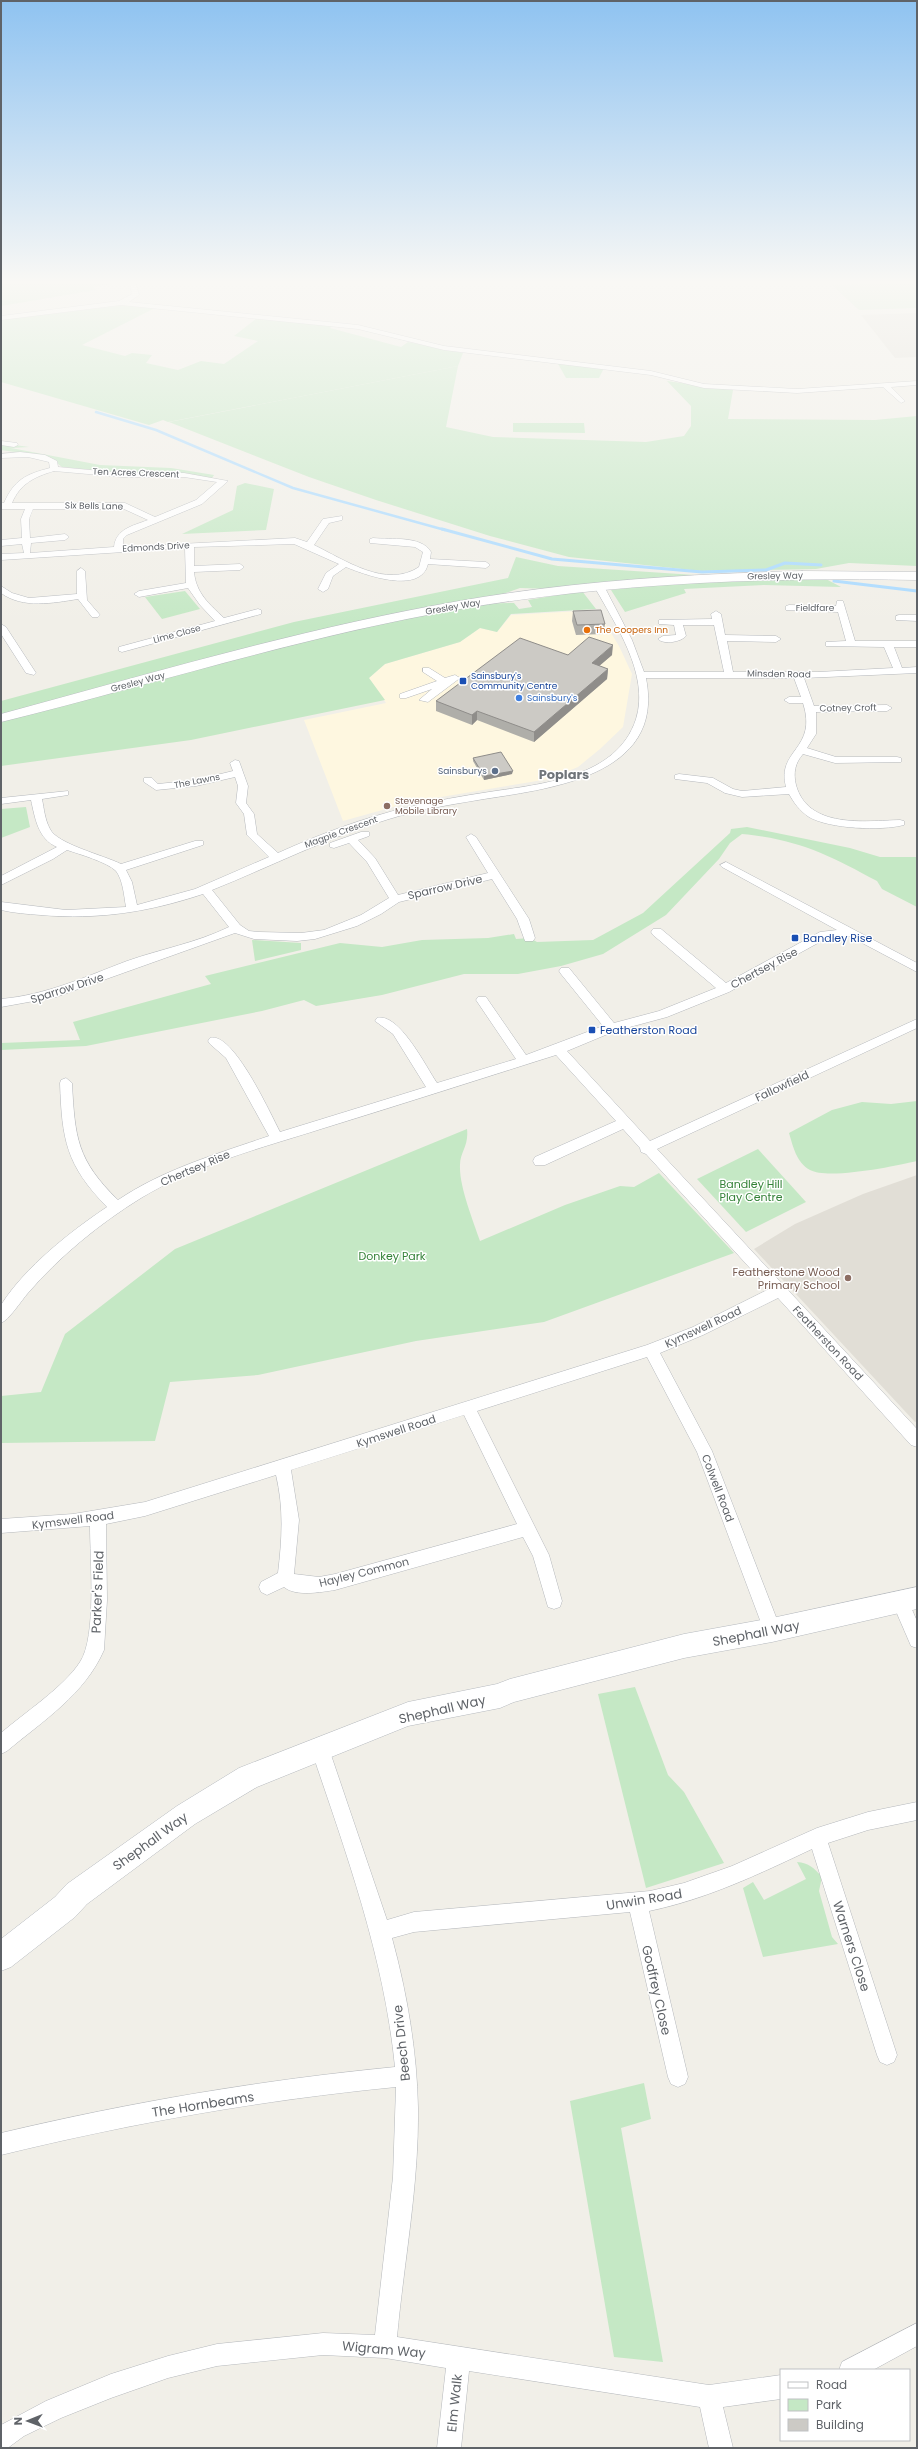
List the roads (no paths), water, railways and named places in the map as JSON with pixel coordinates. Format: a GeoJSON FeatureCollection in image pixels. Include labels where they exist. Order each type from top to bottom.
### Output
{"type":"FeatureCollection","features":[{"type":"Feature","properties":{"kind":"street"},"geometry":{"type":"LineString","coordinates":[[1,443],[14,445]]}},
{"type":"Feature","properties":{"kind":"street"},"geometry":{"type":"LineString","coordinates":[[1,456],[18,454],[45,458],[53,461],[54,469]]}},
{"type":"Feature","properties":{"kind":"street","name":"Ten Acres Crescent"},"geometry":{"type":"LineString","coordinates":[[4,506],[14,489],[22,482],[36,474],[54,469],[122,475],[184,475],[224,482],[199,502],[124,533],[119,538],[118,549]]}},
{"type":"Feature","properties":{"kind":"street","name":"Ten Acres Crescent"},"geometry":{"type":"LineString","coordinates":[[4,506],[30,506]]}},
{"type":"Feature","properties":{"kind":"street"},"geometry":{"type":"LineString","coordinates":[[27,555],[25,519],[30,506]]}},
{"type":"Feature","properties":{"kind":"street","name":"Six Bells Lane"},"geometry":{"type":"LineString","coordinates":[[30,506],[125,506],[154,520]]}},
{"type":"Feature","properties":{"kind":"street"},"geometry":{"type":"LineString","coordinates":[[310,545],[324,520],[339,518]]}},
{"type":"Feature","properties":{"kind":"street"},"geometry":{"type":"LineString","coordinates":[[1,543],[65,537]]}},
{"type":"Feature","properties":{"kind":"street"},"geometry":{"type":"LineString","coordinates":[[373,541],[383,540],[421,546],[427,552],[426,561],[486,565]]}},
{"type":"Feature","properties":{"kind":"street","name":"Edmonds Drive"},"geometry":{"type":"LineString","coordinates":[[1,557],[190,544],[295,541],[310,545],[366,572],[393,578],[414,574],[421,570],[426,561]]}},
{"type":"Feature","properties":{"kind":"street"},"geometry":{"type":"LineString","coordinates":[[190,544],[190,585],[192,591],[222,622]]}},
{"type":"Feature","properties":{"kind":"street"},"geometry":{"type":"LineString","coordinates":[[338,587],[324,587],[331,573],[346,563]]}},
{"type":"Feature","properties":{"kind":"street"},"geometry":{"type":"LineString","coordinates":[[190,569],[220,565],[240,566]]}},
{"type":"Feature","properties":{"kind":"street"},"geometry":{"type":"LineString","coordinates":[[78,611],[92,612],[83,603],[81,596],[81,574],[92,575]]}},
{"type":"Feature","properties":{"kind":"street","name":"Gresley Way"},"geometry":{"type":"LineString","coordinates":[[1,718],[341,629],[460,605],[581,588],[601,590],[755,576],[917,576]]}},
{"type":"Feature","properties":{"kind":"street"},"geometry":{"type":"LineString","coordinates":[[139,594],[153,588],[190,585]]}},
{"type":"Feature","properties":{"kind":"street"},"geometry":{"type":"LineString","coordinates":[[1,590],[10,596],[23,600],[81,596]]}},
{"type":"Feature","properties":{"kind":"street","name":"Magpie Crescent"},"geometry":{"type":"LineString","coordinates":[[3,911],[80,915],[132,910],[168,901],[205,888],[343,830],[382,817],[448,801],[548,786],[593,770],[618,754],[637,729],[642,699],[641,675],[626,637],[601,590]]}},
{"type":"Feature","properties":{"kind":"street","name":"Fieldfare"},"geometry":{"type":"LineString","coordinates":[[789,608],[840,606],[851,643]]}},
{"type":"Feature","properties":{"kind":"street","name":"Lime Close"},"geometry":{"type":"LineString","coordinates":[[127,645],[222,622],[245,613],[258,612]]}},
{"type":"Feature","properties":{"kind":"street"},"geometry":{"type":"LineString","coordinates":[[662,622],[716,618],[729,674]]}},
{"type":"Feature","properties":{"kind":"street"},"geometry":{"type":"LineString","coordinates":[[899,618],[917,618]]}},
{"type":"Feature","properties":{"kind":"street"},"geometry":{"type":"LineString","coordinates":[[663,639],[678,638],[681,636],[678,622]]}},
{"type":"Feature","properties":{"kind":"street"},"geometry":{"type":"LineString","coordinates":[[1,627],[5,640],[31,668]]}},
{"type":"Feature","properties":{"kind":"street"},"geometry":{"type":"LineString","coordinates":[[721,638],[749,643],[776,640]]}},
{"type":"Feature","properties":{"kind":"street"},"geometry":{"type":"LineString","coordinates":[[829,644],[917,644]]}},
{"type":"Feature","properties":{"kind":"street"},"geometry":{"type":"LineString","coordinates":[[888,644],[898,670]]}},
{"type":"Feature","properties":{"kind":"street"},"geometry":{"type":"LineString","coordinates":[[426,670],[444,682]]}},
{"type":"Feature","properties":{"kind":"street","name":"Minsden Road"},"geometry":{"type":"LineString","coordinates":[[641,675],[798,675],[917,670]]}},
{"type":"Feature","properties":{"kind":"street","name":"Cotney Croft"},"geometry":{"type":"LineString","coordinates":[[798,675],[812,720],[812,733],[802,750],[792,762],[790,768],[793,790],[799,804],[816,816],[842,823],[882,826],[900,823]]}},
{"type":"Feature","properties":{"kind":"street"},"geometry":{"type":"LineString","coordinates":[[403,696],[455,678]]}},
{"type":"Feature","properties":{"kind":"street"},"geometry":{"type":"LineString","coordinates":[[424,700],[446,683],[444,682]]}},
{"type":"Feature","properties":{"kind":"street"},"geometry":{"type":"LineString","coordinates":[[789,700],[808,704]]}},
{"type":"Feature","properties":{"kind":"street","name":"Cotney Croft"},"geometry":{"type":"LineString","coordinates":[[808,704],[887,708]]}},
{"type":"Feature","properties":{"kind":"street"},"geometry":{"type":"LineString","coordinates":[[802,750],[836,764],[897,760]]}},
{"type":"Feature","properties":{"kind":"street","name":"The Lawns"},"geometry":{"type":"LineString","coordinates":[[150,796],[152,783],[191,784],[237,768],[243,786],[241,803],[248,814],[252,835],[276,858]]}},
{"type":"Feature","properties":{"kind":"street"},"geometry":{"type":"LineString","coordinates":[[679,777],[709,780],[729,791],[742,794],[793,790]]}},
{"type":"Feature","properties":{"kind":"street"},"geometry":{"type":"LineString","coordinates":[[1,801],[64,793]]}},
{"type":"Feature","properties":{"kind":"street"},"geometry":{"type":"LineString","coordinates":[[36,796],[39,820],[47,835],[64,848],[97,856],[119,868],[127,887],[132,910]]}},
{"type":"Feature","properties":{"kind":"street"},"geometry":{"type":"LineString","coordinates":[[334,844],[365,834]]}},
{"type":"Feature","properties":{"kind":"street","name":"Sparrow Drive"},"geometry":{"type":"LineString","coordinates":[[471,837],[523,919],[529,938]]}},
{"type":"Feature","properties":{"kind":"street","name":"Sparrow Drive"},"geometry":{"type":"LineString","coordinates":[[351,839],[371,860],[395,899]]}},
{"type":"Feature","properties":{"kind":"street"},"geometry":{"type":"LineString","coordinates":[[119,868],[199,843]]}},
{"type":"Feature","properties":{"kind":"street"},"geometry":{"type":"LineString","coordinates":[[1,881],[17,871],[56,854],[64,848]]}},
{"type":"Feature","properties":{"kind":"street"},"geometry":{"type":"LineString","coordinates":[[726,865],[917,968]]}},
{"type":"Feature","properties":{"kind":"street","name":"Sparrow Drive"},"geometry":{"type":"LineString","coordinates":[[205,888],[236,928],[243,934],[253,936],[314,936],[365,916],[388,905],[395,899],[496,875]]}},
{"type":"Feature","properties":{"kind":"street"},"geometry":{"type":"LineString","coordinates":[[824,936],[826,918]]}},
{"type":"Feature","properties":{"kind":"street","name":"Sparrow Drive"},"geometry":{"type":"LineString","coordinates":[[1,1003],[29,1000],[101,978],[131,965],[210,940],[236,928]]}},
{"type":"Feature","properties":{"kind":"street","name":"Chertsey Rise"},"geometry":{"type":"LineString","coordinates":[[657,932],[725,989]]}},
{"type":"Feature","properties":{"kind":"street","name":"Chertsey Rise"},"geometry":{"type":"LineString","coordinates":[[1,1318],[10,1303],[35,1275],[62,1249],[116,1207],[188,1169],[277,1138],[558,1050],[611,1028],[663,1014],[725,989],[824,936],[852,932]]}},
{"type":"Feature","properties":{"kind":"street"},"geometry":{"type":"LineString","coordinates":[[124,955],[131,965]]}},
{"type":"Feature","properties":{"kind":"street"},"geometry":{"type":"LineString","coordinates":[[565,971],[611,1028]]}},
{"type":"Feature","properties":{"kind":"street"},"geometry":{"type":"LineString","coordinates":[[482,1000],[523,1060]]}},
{"type":"Feature","properties":{"kind":"street"},"geometry":{"type":"LineString","coordinates":[[382,1021],[397,1031],[434,1088]]}},
{"type":"Feature","properties":{"kind":"street","name":"Fallowfield"},"geometry":{"type":"LineString","coordinates":[[646,1149],[917,1023]]}},
{"type":"Feature","properties":{"kind":"street"},"geometry":{"type":"LineString","coordinates":[[214,1041],[231,1055],[277,1138]]}},
{"type":"Feature","properties":{"kind":"street","name":"Featherston Road"},"geometry":{"type":"LineString","coordinates":[[558,1050],[646,1149],[917,1440]]}},
{"type":"Feature","properties":{"kind":"street"},"geometry":{"type":"LineString","coordinates":[[66,1083],[68,1115],[74,1152],[85,1175],[116,1207]]}},
{"type":"Feature","properties":{"kind":"street"},"geometry":{"type":"LineString","coordinates":[[540,1161],[623,1123]]}},
{"type":"Feature","properties":{"kind":"street","name":"Kymswell Road"},"geometry":{"type":"LineString","coordinates":[[1,1526],[58,1524],[98,1520],[145,1509],[651,1350],[698,1331],[779,1291]]}},
{"type":"Feature","properties":{"kind":"street","name":"Colwell Road"},"geometry":{"type":"LineString","coordinates":[[651,1350],[704,1451],[772,1630]]}},
{"type":"Feature","properties":{"kind":"street"},"geometry":{"type":"LineString","coordinates":[[468,1408],[540,1554],[554,1601]]}},
{"type":"Feature","properties":{"kind":"street"},"geometry":{"type":"LineString","coordinates":[[267,1587],[286,1577],[292,1534],[292,1510],[282,1467]]}},
{"type":"Feature","properties":{"kind":"street","name":"Parker's Field"},"geometry":{"type":"LineString","coordinates":[[1,1745],[71,1685],[86,1668],[95,1650],[99,1600],[98,1520]]}},
{"type":"Feature","properties":{"kind":"street","name":"Hayley Common"},"geometry":{"type":"LineString","coordinates":[[286,1577],[292,1582],[307,1585],[335,1582],[528,1528]]}},
{"type":"Feature","properties":{"kind":"street"},"geometry":{"type":"LineString","coordinates":[[909,1600],[917,1640]]}},
{"type":"Feature","properties":{"kind":"street","name":"Shephall Way"},"geometry":{"type":"LineString","coordinates":[[1,1957],[61,1911],[77,1894],[186,1815],[248,1777],[408,1714],[500,1696],[510,1691],[684,1646],[772,1630],[909,1600]]}},
{"type":"Feature","properties":{"kind":"street","name":"Beech Drive"},"geometry":{"type":"LineString","coordinates":[[320,1749],[382,1931],[393,1974],[401,2022],[406,2076],[403,2167],[385,2347]]}},
{"type":"Feature","properties":{"kind":"street","name":"Unwin Road"},"geometry":{"type":"LineString","coordinates":[[382,1931],[414,1922],[638,1903],[684,1893],[734,1875],[816,1837],[868,1821],[917,1811]]}},
{"type":"Feature","properties":{"kind":"street","name":"Warners Close"},"geometry":{"type":"LineString","coordinates":[[816,1837],[887,2055]]}},
{"type":"Feature","properties":{"kind":"street","name":"Godfrey Close"},"geometry":{"type":"LineString","coordinates":[[638,1903],[678,2077]]}},
{"type":"Feature","properties":{"kind":"street","name":"The Hornbeams"},"geometry":{"type":"LineString","coordinates":[[1,2144],[106,2120],[224,2100],[343,2081],[406,2076]]}},
{"type":"Feature","properties":{"kind":"street"},"geometry":{"type":"LineString","coordinates":[[852,2369],[917,2334]]}},
{"type":"Feature","properties":{"kind":"street","name":"Wigram Way"},"geometry":{"type":"LineString","coordinates":[[1,2439],[16,2428],[54,2409],[111,2386],[168,2367],[217,2355],[323,2344],[385,2347],[459,2357],[709,2397],[780,2387]]}},
{"type":"Feature","properties":{"kind":"street","name":"Elm Walk"},"geometry":{"type":"LineString","coordinates":[[449,2448],[459,2357]]}},
{"type":"Feature","properties":{"kind":"street"},"geometry":{"type":"LineString","coordinates":[[709,2397],[721,2448]]}},
{"type":"Feature","properties":{"kind":"waterway"},"geometry":{"type":"LineString","coordinates":[[96,412],[156,430],[293,488],[445,530]]}},
{"type":"Feature","properties":{"kind":"waterway"},"geometry":{"type":"LineString","coordinates":[[442,529],[552,559],[702,572],[766,570],[785,563],[821,565]]}},
{"type":"Feature","properties":{"kind":"waterway"},"geometry":{"type":"LineString","coordinates":[[834,581],[917,591]]}},
{"type":"Feature","properties":{"kind":"place","name":"The Coopers Inn"},"geometry":{"type":"Point","coordinates":[587,630]}},
{"type":"Feature","properties":{"kind":"place","name":"Sainsbury's Community Centre"},"geometry":{"type":"Point","coordinates":[463,681]}},
{"type":"Feature","properties":{"kind":"place","name":"Sainsbury's"},"geometry":{"type":"Point","coordinates":[519,698]}},
{"type":"Feature","properties":{"kind":"place","name":"Sainsburys"},"geometry":{"type":"Point","coordinates":[495,771]}},
{"type":"Feature","properties":{"kind":"place","name":"Stevenage Mobile Library"},"geometry":{"type":"Point","coordinates":[387,806]}},
{"type":"Feature","properties":{"kind":"place","name":"Bandley Rise"},"geometry":{"type":"Point","coordinates":[795,938]}},
{"type":"Feature","properties":{"kind":"place","name":"Featherston Road"},"geometry":{"type":"Point","coordinates":[592,1030]}},
{"type":"Feature","properties":{"kind":"place","name":"Featherstone Wood Primary School"},"geometry":{"type":"Point","coordinates":[848,1278]}},
{"type":"Feature","properties":{"kind":"district","name":"Poplars"},"geometry":{"type":"Point","coordinates":[564,774]}},
{"type":"Feature","properties":{"kind":"park label","name":"Bandley Hill Play Centre"},"geometry":{"type":"Point","coordinates":[751,1190]}},
{"type":"Feature","properties":{"kind":"park label","name":"Donkey Park"},"geometry":{"type":"Point","coordinates":[392,1256]}}]}
